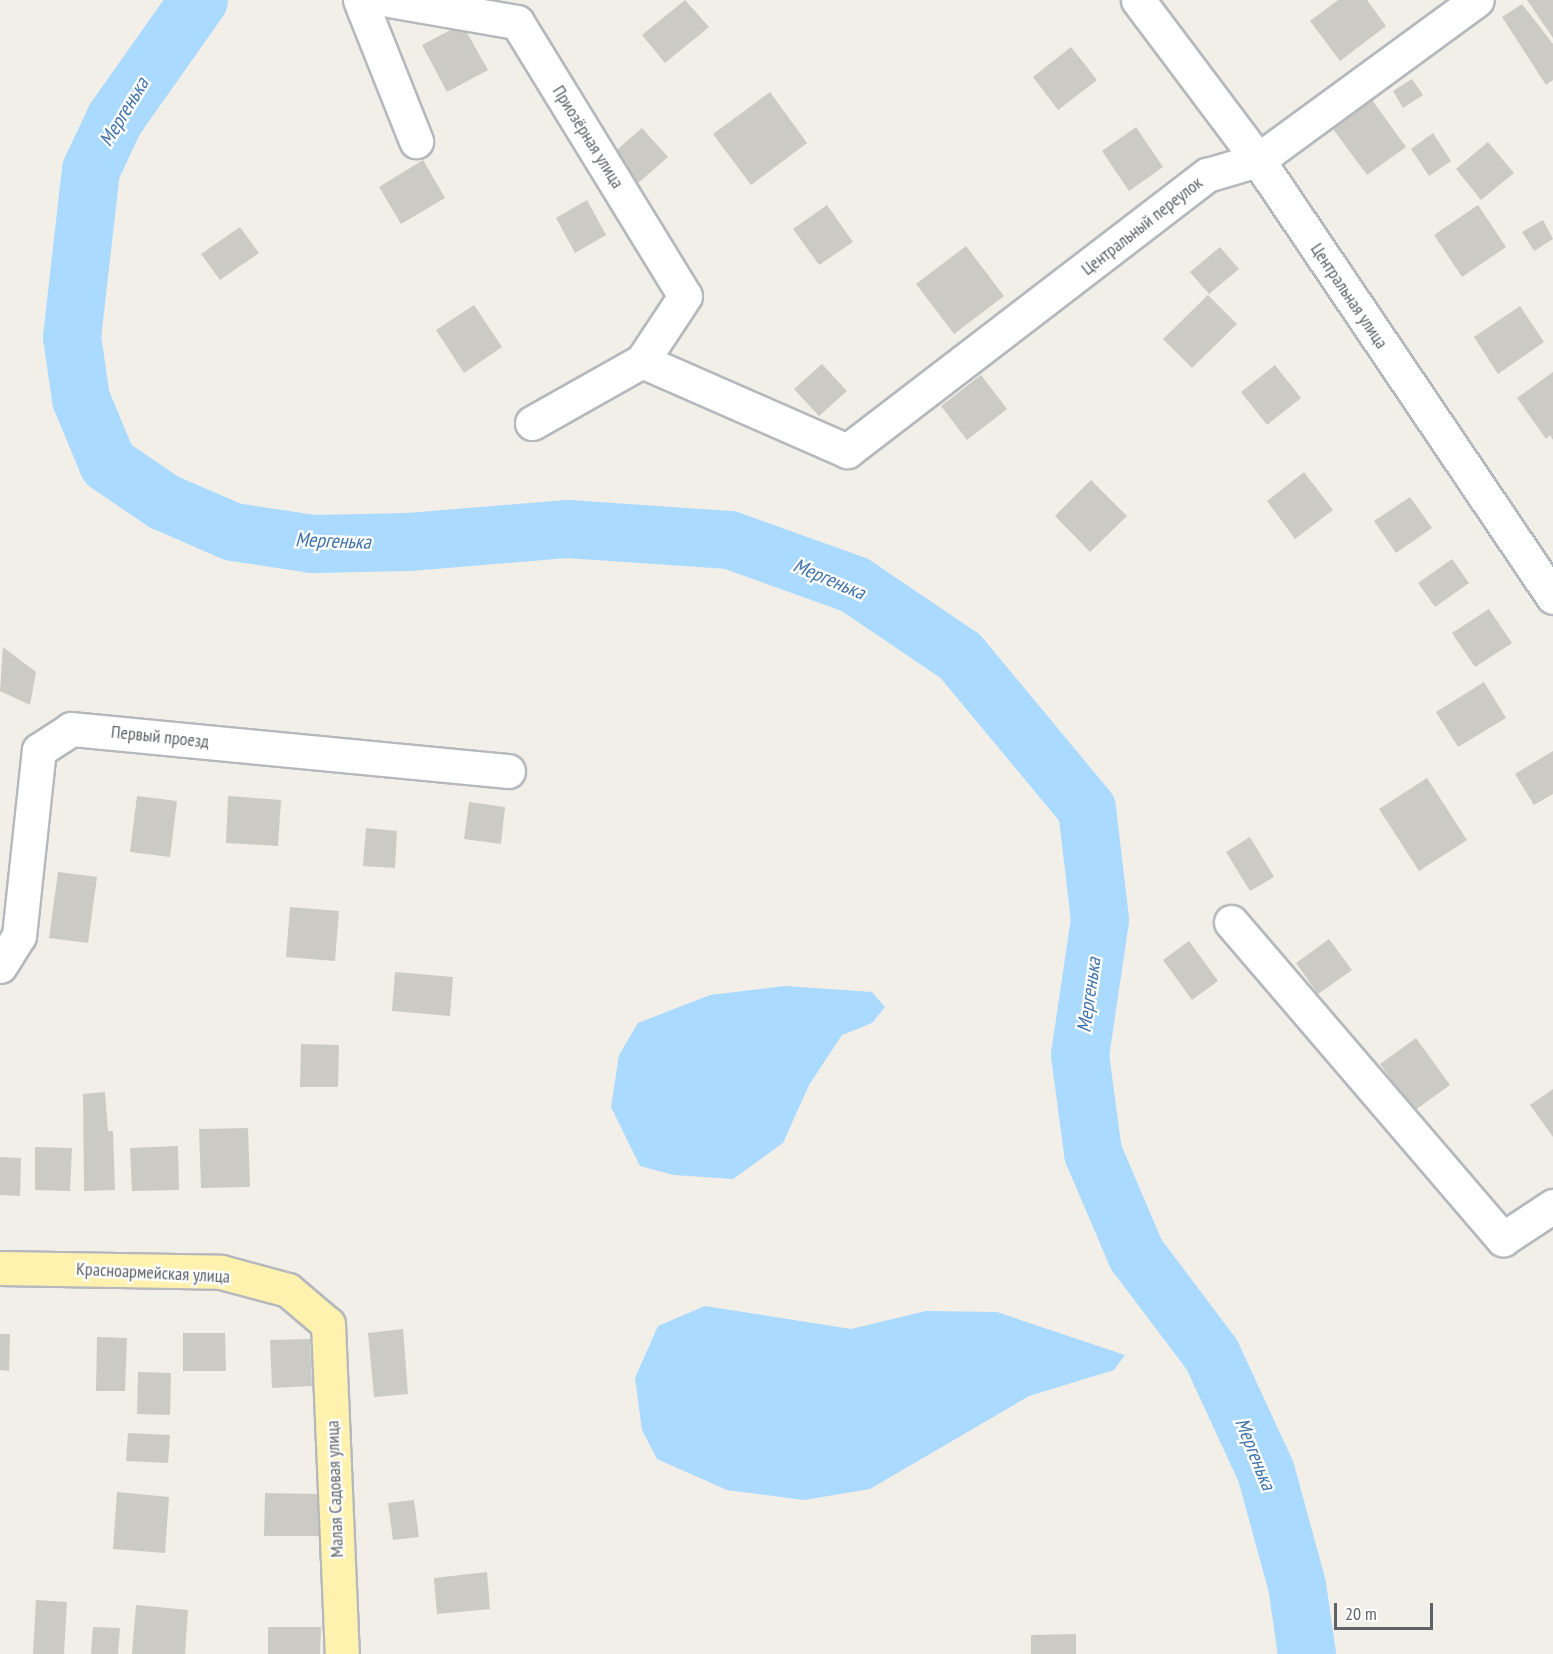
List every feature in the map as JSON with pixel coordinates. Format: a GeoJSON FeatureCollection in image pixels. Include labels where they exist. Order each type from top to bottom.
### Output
{"type":"FeatureCollection","features":[{"type":"Feature","properties":{"kind":"main road","name":"Красноармейская улица"},"geometry":{"type":"LineString","coordinates":[[0,1268],[221,1272],[288,1290],[328,1324]]}},
{"type":"Feature","properties":{"kind":"main road","name":"Малая Садовая улица"},"geometry":{"type":"LineString","coordinates":[[328,1324],[342,1654]]}},
{"type":"Feature","properties":{"kind":"street"},"geometry":{"type":"LineString","coordinates":[[360,0],[416,141]]}},
{"type":"Feature","properties":{"kind":"street","name":"Приозёрная улица"},"geometry":{"type":"LineString","coordinates":[[389,0],[517,22],[685,296],[642,361],[532,423]]}},
{"type":"Feature","properties":{"kind":"street","name":"Центральная улица"},"geometry":{"type":"LineString","coordinates":[[1138,0],[1258,160],[1553,597]]}},
{"type":"Feature","properties":{"kind":"street","name":"Центральный переулок"},"geometry":{"type":"LineString","coordinates":[[642,361],[847,451],[1207,175],[1258,160],[1477,0]]}},
{"type":"Feature","properties":{"kind":"street","name":"Первый проезд"},"geometry":{"type":"LineString","coordinates":[[0,966],[19,936],[39,750],[71,729],[507,771]]}},
{"type":"Feature","properties":{"kind":"street"},"geometry":{"type":"LineString","coordinates":[[1231,922],[1503,1239],[1553,1206]]}},
{"type":"Feature","properties":{"kind":"water"},"geometry":{"type":"Polygon","coordinates":[[[785,986],[872,992],[885,1007],[872,1023],[842,1035],[809,1085],[783,1143],[733,1179],[674,1175],[640,1166],[611,1107],[619,1055],[638,1023],[710,995],[785,986]]]}},
{"type":"Feature","properties":{"kind":"water"},"geometry":{"type":"Polygon","coordinates":[[[705,1306],[851,1329],[926,1311],[997,1312],[1125,1355],[1114,1370],[1029,1396],[870,1489],[804,1500],[727,1490],[657,1459],[642,1430],[635,1378],[658,1326],[705,1306]]]}},
{"type":"Feature","properties":{"kind":"building"},"geometry":{"type":"Polygon","coordinates":[[[685,0],[709,27],[665,63],[642,35],[685,0]]]}},
{"type":"Feature","properties":{"kind":"building"},"geometry":{"type":"Polygon","coordinates":[[[1338,0],[1367,0],[1386,26],[1340,61],[1310,21],[1338,0]]]}},
{"type":"Feature","properties":{"kind":"building"},"geometry":{"type":"Polygon","coordinates":[[[1527,0],[1553,0],[1553,38],[1527,0]]]}},
{"type":"Feature","properties":{"kind":"building"},"geometry":{"type":"Polygon","coordinates":[[[1522,4],[1553,44],[1553,80],[1546,85],[1502,17],[1522,4]]]}},
{"type":"Feature","properties":{"kind":"building"},"geometry":{"type":"Polygon","coordinates":[[[462,24],[488,70],[447,92],[422,45],[462,24]]]}},
{"type":"Feature","properties":{"kind":"building"},"geometry":{"type":"Polygon","coordinates":[[[1071,47],[1097,80],[1058,110],[1033,77],[1071,47]]]}},
{"type":"Feature","properties":{"kind":"building"},"geometry":{"type":"Polygon","coordinates":[[[1412,79],[1423,95],[1403,108],[1393,91],[1412,79]]]}},
{"type":"Feature","properties":{"kind":"building"},"geometry":{"type":"Polygon","coordinates":[[[770,92],[807,143],[751,185],[713,134],[770,92]]]}},
{"type":"Feature","properties":{"kind":"building"},"geometry":{"type":"Polygon","coordinates":[[[1372,100],[1406,147],[1367,175],[1333,129],[1372,100]]]}},
{"type":"Feature","properties":{"kind":"building"},"geometry":{"type":"Polygon","coordinates":[[[1136,127],[1163,167],[1129,191],[1102,151],[1136,127]]]}},
{"type":"Feature","properties":{"kind":"building"},"geometry":{"type":"Polygon","coordinates":[[[642,128],[668,157],[636,185],[611,155],[642,128]]]}},
{"type":"Feature","properties":{"kind":"building"},"geometry":{"type":"Polygon","coordinates":[[[1433,133],[1451,161],[1429,176],[1411,149],[1433,133]]]}},
{"type":"Feature","properties":{"kind":"building"},"geometry":{"type":"Polygon","coordinates":[[[1488,142],[1514,173],[1481,200],[1456,169],[1488,142]]]}},
{"type":"Feature","properties":{"kind":"building"},"geometry":{"type":"Polygon","coordinates":[[[423,160],[445,198],[401,224],[379,187],[423,160]]]}},
{"type":"Feature","properties":{"kind":"building"},"geometry":{"type":"Polygon","coordinates":[[[587,200],[606,235],[575,253],[556,218],[587,200]]]}},
{"type":"Feature","properties":{"kind":"building"},"geometry":{"type":"Polygon","coordinates":[[[827,205],[853,242],[819,265],[793,229],[827,205]]]}},
{"type":"Feature","properties":{"kind":"building"},"geometry":{"type":"Polygon","coordinates":[[[1478,205],[1506,247],[1462,277],[1434,235],[1478,205]]]}},
{"type":"Feature","properties":{"kind":"building"},"geometry":{"type":"Polygon","coordinates":[[[1543,220],[1553,239],[1534,251],[1522,232],[1543,220]]]}},
{"type":"Feature","properties":{"kind":"building"},"geometry":{"type":"Polygon","coordinates":[[[240,227],[259,253],[220,280],[201,254],[240,227]]]}},
{"type":"Feature","properties":{"kind":"building"},"geometry":{"type":"Polygon","coordinates":[[[966,246],[1004,296],[954,334],[916,284],[966,246]]]}},
{"type":"Feature","properties":{"kind":"building"},"geometry":{"type":"Polygon","coordinates":[[[1220,247],[1239,269],[1209,294],[1190,272],[1220,247]]]}},
{"type":"Feature","properties":{"kind":"building"},"geometry":{"type":"Polygon","coordinates":[[[1208,295],[1237,324],[1192,368],[1163,339],[1208,295]]]}},
{"type":"Feature","properties":{"kind":"building"},"geometry":{"type":"Polygon","coordinates":[[[474,305],[502,347],[464,373],[436,330],[474,305]]]}},
{"type":"Feature","properties":{"kind":"building"},"geometry":{"type":"Polygon","coordinates":[[[1520,306],[1544,342],[1498,374],[1474,337],[1520,306]]]}},
{"type":"Feature","properties":{"kind":"building"},"geometry":{"type":"Polygon","coordinates":[[[822,364],[847,391],[819,416],[794,389],[822,364]]]}},
{"type":"Feature","properties":{"kind":"building"},"geometry":{"type":"Polygon","coordinates":[[[1275,365],[1301,398],[1267,425],[1241,392],[1275,365]]]}},
{"type":"Feature","properties":{"kind":"building"},"geometry":{"type":"Polygon","coordinates":[[[1553,372],[1553,440],[1550,435],[1546,439],[1517,398],[1553,372]]]}},
{"type":"Feature","properties":{"kind":"building"},"geometry":{"type":"Polygon","coordinates":[[[981,375],[1007,409],[967,440],[941,406],[981,375]]]}},
{"type":"Feature","properties":{"kind":"building"},"geometry":{"type":"Polygon","coordinates":[[[1304,472],[1333,510],[1295,539],[1267,501],[1304,472]]]}},
{"type":"Feature","properties":{"kind":"building"},"geometry":{"type":"Polygon","coordinates":[[[1091,480],[1127,516],[1090,552],[1055,516],[1091,480]]]}},
{"type":"Feature","properties":{"kind":"building"},"geometry":{"type":"Polygon","coordinates":[[[1410,497],[1432,528],[1396,553],[1374,521],[1410,497]]]}},
{"type":"Feature","properties":{"kind":"building"},"geometry":{"type":"Polygon","coordinates":[[[1452,559],[1469,583],[1435,607],[1418,583],[1452,559]]]}},
{"type":"Feature","properties":{"kind":"building"},"geometry":{"type":"Polygon","coordinates":[[[1489,609],[1512,643],[1475,667],[1452,633],[1489,609]]]}},
{"type":"Feature","properties":{"kind":"building"},"geometry":{"type":"Polygon","coordinates":[[[3,647],[36,672],[30,705],[0,691],[3,647]]]}},
{"type":"Feature","properties":{"kind":"building"},"geometry":{"type":"Polygon","coordinates":[[[1484,682],[1506,718],[1458,747],[1436,712],[1484,682]]]}},
{"type":"Feature","properties":{"kind":"building"},"geometry":{"type":"Polygon","coordinates":[[[1553,751],[1553,794],[1534,805],[1515,774],[1553,751]]]}},
{"type":"Feature","properties":{"kind":"building"},"geometry":{"type":"Polygon","coordinates":[[[1427,778],[1467,840],[1419,871],[1379,809],[1427,778]]]}},
{"type":"Feature","properties":{"kind":"building"},"geometry":{"type":"Polygon","coordinates":[[[137,796],[177,801],[170,857],[130,852],[137,796]]]}},
{"type":"Feature","properties":{"kind":"building"},"geometry":{"type":"Polygon","coordinates":[[[228,796],[281,800],[278,846],[226,843],[228,796]]]}},
{"type":"Feature","properties":{"kind":"building"},"geometry":{"type":"Polygon","coordinates":[[[469,802],[505,807],[501,844],[464,839],[469,802]]]}},
{"type":"Feature","properties":{"kind":"building"},"geometry":{"type":"Polygon","coordinates":[[[366,828],[397,831],[395,868],[363,866],[366,828]]]}},
{"type":"Feature","properties":{"kind":"building"},"geometry":{"type":"Polygon","coordinates":[[[1250,837],[1274,877],[1250,891],[1226,852],[1250,837]]]}},
{"type":"Feature","properties":{"kind":"building"},"geometry":{"type":"Polygon","coordinates":[[[58,872],[97,877],[88,943],[49,938],[58,872]]]}},
{"type":"Feature","properties":{"kind":"building"},"geometry":{"type":"Polygon","coordinates":[[[290,907],[339,911],[335,961],[286,957],[290,907]]]}},
{"type":"Feature","properties":{"kind":"building"},"geometry":{"type":"Polygon","coordinates":[[[1329,939],[1352,970],[1318,994],[1296,963],[1329,939]]]}},
{"type":"Feature","properties":{"kind":"building"},"geometry":{"type":"Polygon","coordinates":[[[1189,941],[1218,981],[1192,1000],[1163,960],[1189,941]]]}},
{"type":"Feature","properties":{"kind":"building"},"geometry":{"type":"Polygon","coordinates":[[[395,972],[453,977],[450,1016],[392,1011],[395,972]]]}},
{"type":"Feature","properties":{"kind":"building"},"geometry":{"type":"Polygon","coordinates":[[[1416,1038],[1450,1085],[1414,1111],[1380,1064],[1416,1038]]]}},
{"type":"Feature","properties":{"kind":"building"},"geometry":{"type":"Polygon","coordinates":[[[301,1044],[339,1045],[338,1087],[300,1087],[301,1044]]]}},
{"type":"Feature","properties":{"kind":"building"},"geometry":{"type":"Polygon","coordinates":[[[1553,1089],[1553,1137],[1530,1105],[1553,1089]]]}},
{"type":"Feature","properties":{"kind":"building"},"geometry":{"type":"Polygon","coordinates":[[[105,1092],[108,1131],[113,1131],[115,1190],[84,1191],[83,1094],[105,1092]]]}},
{"type":"Feature","properties":{"kind":"building"},"geometry":{"type":"Polygon","coordinates":[[[248,1128],[250,1187],[201,1188],[199,1129],[248,1128]]]}},
{"type":"Feature","properties":{"kind":"building"},"geometry":{"type":"Polygon","coordinates":[[[178,1146],[179,1190],[132,1191],[130,1148],[178,1146]]]}},
{"type":"Feature","properties":{"kind":"building"},"geometry":{"type":"Polygon","coordinates":[[[35,1147],[72,1148],[70,1191],[35,1190],[35,1147]]]}},
{"type":"Feature","properties":{"kind":"building"},"geometry":{"type":"Polygon","coordinates":[[[0,1157],[21,1158],[20,1196],[0,1195],[0,1157]]]}},
{"type":"Feature","properties":{"kind":"building"},"geometry":{"type":"Polygon","coordinates":[[[403,1329],[408,1394],[374,1397],[368,1333],[403,1329]]]}},
{"type":"Feature","properties":{"kind":"building"},"geometry":{"type":"Polygon","coordinates":[[[183,1333],[225,1333],[226,1371],[183,1371],[183,1333]]]}},
{"type":"Feature","properties":{"kind":"building"},"geometry":{"type":"Polygon","coordinates":[[[0,1334],[10,1334],[9,1371],[0,1370],[0,1334]]]}},
{"type":"Feature","properties":{"kind":"building"},"geometry":{"type":"Polygon","coordinates":[[[97,1337],[127,1338],[125,1391],[96,1391],[97,1337]]]}},
{"type":"Feature","properties":{"kind":"building"},"geometry":{"type":"Polygon","coordinates":[[[310,1339],[312,1386],[272,1388],[270,1340],[310,1339]]]}},
{"type":"Feature","properties":{"kind":"building"},"geometry":{"type":"Polygon","coordinates":[[[138,1372],[171,1373],[170,1415],[137,1414],[138,1372]]]}},
{"type":"Feature","properties":{"kind":"building"},"geometry":{"type":"Polygon","coordinates":[[[128,1433],[170,1435],[168,1463],[126,1461],[128,1433]]]}},
{"type":"Feature","properties":{"kind":"building"},"geometry":{"type":"Polygon","coordinates":[[[117,1492],[169,1497],[165,1553],[113,1549],[117,1492]]]}},
{"type":"Feature","properties":{"kind":"building"},"geometry":{"type":"Polygon","coordinates":[[[265,1493],[320,1494],[320,1536],[264,1536],[265,1493]]]}},
{"type":"Feature","properties":{"kind":"building"},"geometry":{"type":"Polygon","coordinates":[[[414,1500],[419,1537],[393,1540],[388,1503],[414,1500]]]}},
{"type":"Feature","properties":{"kind":"building"},"geometry":{"type":"Polygon","coordinates":[[[487,1572],[490,1609],[437,1614],[434,1578],[487,1572]]]}},
{"type":"Feature","properties":{"kind":"building"},"geometry":{"type":"Polygon","coordinates":[[[36,1600],[67,1602],[64,1654],[33,1654],[36,1600]]]}},
{"type":"Feature","properties":{"kind":"building"},"geometry":{"type":"Polygon","coordinates":[[[136,1605],[188,1610],[185,1654],[132,1654],[136,1605]]]}},
{"type":"Feature","properties":{"kind":"building"},"geometry":{"type":"Polygon","coordinates":[[[93,1627],[120,1628],[118,1654],[91,1654],[93,1627]]]}},
{"type":"Feature","properties":{"kind":"building"},"geometry":{"type":"Polygon","coordinates":[[[268,1627],[321,1627],[320,1654],[268,1654],[268,1627]]]}},
{"type":"Feature","properties":{"kind":"building"},"geometry":{"type":"Polygon","coordinates":[[[1076,1634],[1076,1654],[1031,1654],[1031,1635],[1076,1634]]]}},
{"type":"Feature","properties":{"kind":"waterway","name":"Мергенька"},"geometry":{"type":"LineString","coordinates":[[199,0],[115,119],[91,170],[72,337],[81,399],[108,464],[164,502],[233,532],[313,544],[409,542],[568,529],[730,540],[855,585],[960,656],[1087,809],[1100,920],[1080,1055],[1093,1153],[1136,1254],[1212,1355],[1266,1472],[1297,1585],[1307,1654]]}}]}
